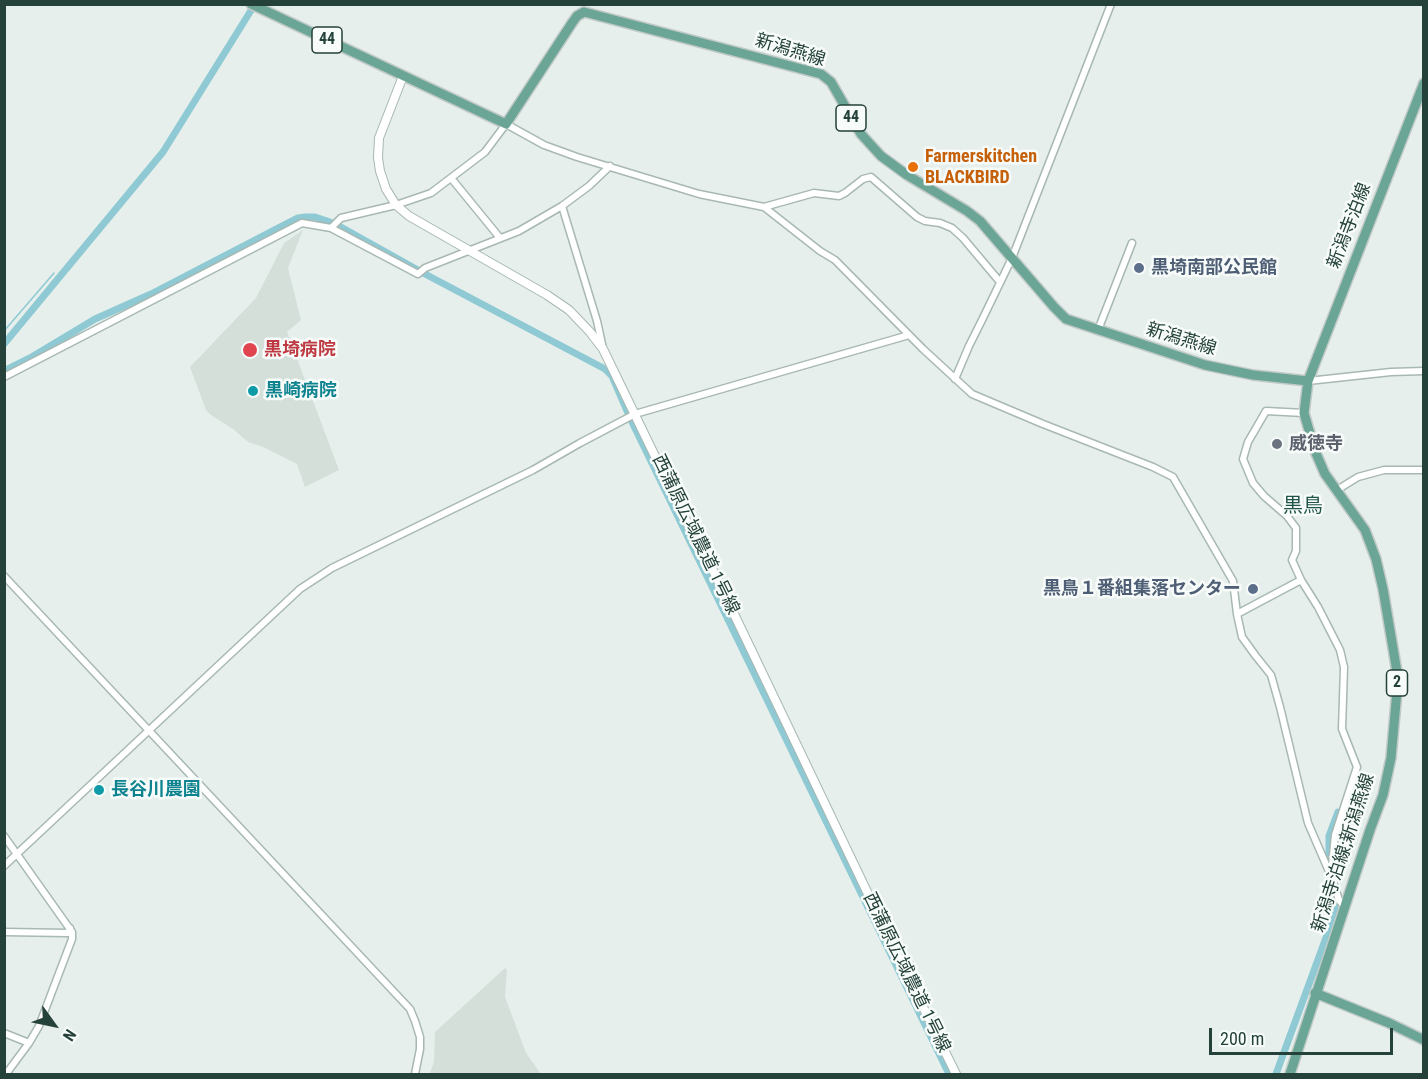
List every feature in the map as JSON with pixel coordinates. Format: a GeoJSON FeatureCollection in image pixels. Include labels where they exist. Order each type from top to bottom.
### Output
{"type":"FeatureCollection","features":[{"type":"Feature","properties":{"kind":"main road","name":"44"},"geometry":{"type":"LineString","coordinates":[[251,4],[506,124]]}},
{"type":"Feature","properties":{"kind":"main road","name":"新潟燕線"},"geometry":{"type":"LineString","coordinates":[[506,124],[577,16],[584,12],[821,74],[831,82],[861,134],[881,156],[980,221],[1066,319],[1227,371],[1308,381]]}},
{"type":"Feature","properties":{"kind":"main road","name":"新潟寺泊線"},"geometry":{"type":"LineString","coordinates":[[1308,381],[1424,83]]}},
{"type":"Feature","properties":{"kind":"main road","name":"新潟寺泊線;新潟燕線"},"geometry":{"type":"LineString","coordinates":[[1308,381],[1304,413],[1325,474],[1365,530],[1376,559],[1397,672],[1388,776],[1316,993]]}},
{"type":"Feature","properties":{"kind":"main road"},"geometry":{"type":"LineString","coordinates":[[1316,993],[1424,1040]]}},
{"type":"Feature","properties":{"kind":"main road","name":"2"},"geometry":{"type":"LineString","coordinates":[[1290,1074],[1316,993]]}},
{"type":"Feature","properties":{"kind":"street"},"geometry":{"type":"LineString","coordinates":[[955,379],[1012,258],[1111,4]]}},
{"type":"Feature","properties":{"kind":"street","name":"西蒲原広域農道 1号線"},"geometry":{"type":"LineString","coordinates":[[403,76],[379,138],[378,158],[386,189],[396,205],[409,216],[548,295],[580,321],[603,349],[700,549],[713,570],[956,1074]]}},
{"type":"Feature","properties":{"kind":"street"},"geometry":{"type":"LineString","coordinates":[[331,228],[341,218],[396,205],[431,193],[485,152],[506,124],[544,145],[577,157],[699,194],[764,207],[835,260],[909,335],[972,394],[1153,466],[1173,477],[1233,581],[1242,637],[1271,675],[1308,824],[1339,900],[1344,906]]}},
{"type":"Feature","properties":{"kind":"street"},"geometry":{"type":"LineString","coordinates":[[4,376],[302,223],[331,228],[418,274],[425,268],[519,231],[562,206],[589,186],[610,166]]}},
{"type":"Feature","properties":{"kind":"street"},"geometry":{"type":"LineString","coordinates":[[764,207],[814,193],[839,196],[863,178],[871,177],[917,217],[952,228],[1000,282]]}},
{"type":"Feature","properties":{"kind":"street"},"geometry":{"type":"LineString","coordinates":[[451,178],[501,238]]}},
{"type":"Feature","properties":{"kind":"street"},"geometry":{"type":"LineString","coordinates":[[562,206],[597,321],[603,349]]}},
{"type":"Feature","properties":{"kind":"street"},"geometry":{"type":"LineString","coordinates":[[1098,330],[1132,243]]}},
{"type":"Feature","properties":{"kind":"street"},"geometry":{"type":"LineString","coordinates":[[4,866],[300,589],[332,568],[533,470],[635,414],[909,335]]}},
{"type":"Feature","properties":{"kind":"street"},"geometry":{"type":"LineString","coordinates":[[1308,381],[1391,372],[1424,371]]}},
{"type":"Feature","properties":{"kind":"street"},"geometry":{"type":"LineString","coordinates":[[1304,413],[1266,411],[1248,442],[1243,459],[1253,483],[1296,528],[1296,551],[1292,560],[1340,650],[1344,667],[1342,729],[1357,767],[1335,835],[1331,876]]}},
{"type":"Feature","properties":{"kind":"street"},"geometry":{"type":"LineString","coordinates":[[1337,490],[1358,477],[1384,470],[1424,470]]}},
{"type":"Feature","properties":{"kind":"street"},"geometry":{"type":"LineString","coordinates":[[4,576],[410,1009],[420,1037],[415,1074]]}},
{"type":"Feature","properties":{"kind":"street"},"geometry":{"type":"LineString","coordinates":[[1237,614],[1301,580]]}},
{"type":"Feature","properties":{"kind":"street"},"geometry":{"type":"LineString","coordinates":[[4,836],[72,932],[72,939],[39,1026],[6,1074]]}},
{"type":"Feature","properties":{"kind":"street"},"geometry":{"type":"LineString","coordinates":[[4,932],[68,933],[70,928]]}},
{"type":"Feature","properties":{"kind":"street"},"geometry":{"type":"LineString","coordinates":[[4,1033],[29,1043]]}},
{"type":"Feature","properties":{"kind":"shaded area","name":"黒埼病院"},"geometry":{"type":"Polygon","coordinates":[[[303,230],[288,268],[301,320],[287,332],[339,470],[305,487],[297,464],[248,442],[206,410],[190,367],[256,298],[284,243],[303,230]]]}},
{"type":"Feature","properties":{"kind":"shaded area"},"geometry":{"type":"Polygon","coordinates":[[[505,968],[507,970],[505,997],[526,1053],[541,1074],[430,1074],[434,1061],[435,1032],[505,968]]]}},
{"type":"Feature","properties":{"kind":"waterway"},"geometry":{"type":"LineString","coordinates":[[4,344],[163,152],[255,4]]}},
{"type":"Feature","properties":{"kind":"waterway"},"geometry":{"type":"LineString","coordinates":[[4,371],[95,319],[151,294],[298,218],[305,217],[315,217],[339,226],[605,369],[612,376],[631,420],[949,1074]]}},
{"type":"Feature","properties":{"kind":"waterway"},"geometry":{"type":"LineString","coordinates":[[4,331],[54,273]]}},
{"type":"Feature","properties":{"kind":"waterway"},"geometry":{"type":"LineString","coordinates":[[1329,870],[1329,836],[1338,812]]}},
{"type":"Feature","properties":{"kind":"waterway"},"geometry":{"type":"LineString","coordinates":[[1276,1074],[1334,916],[1332,884]]}},
{"type":"Feature","properties":{"kind":"place","name":"Farmerskitchen BLACKBIRD"},"geometry":{"type":"Point","coordinates":[913,167]}},
{"type":"Feature","properties":{"kind":"place","name":"黒埼南部公民館"},"geometry":{"type":"Point","coordinates":[1139,268]}},
{"type":"Feature","properties":{"kind":"place","name":"黒埼病院"},"geometry":{"type":"Point","coordinates":[250,350]}},
{"type":"Feature","properties":{"kind":"place","name":"黒崎病院"},"geometry":{"type":"Point","coordinates":[253,391]}},
{"type":"Feature","properties":{"kind":"place","name":"威徳寺"},"geometry":{"type":"Point","coordinates":[1277,444]}},
{"type":"Feature","properties":{"kind":"place","name":"黒鳥１番組集落センター"},"geometry":{"type":"Point","coordinates":[1253,589]}},
{"type":"Feature","properties":{"kind":"place","name":"長谷川農園"},"geometry":{"type":"Point","coordinates":[99,790]}},
{"type":"Feature","properties":{"kind":"district","name":"黒鳥"},"geometry":{"type":"Point","coordinates":[1303,507]}}]}
